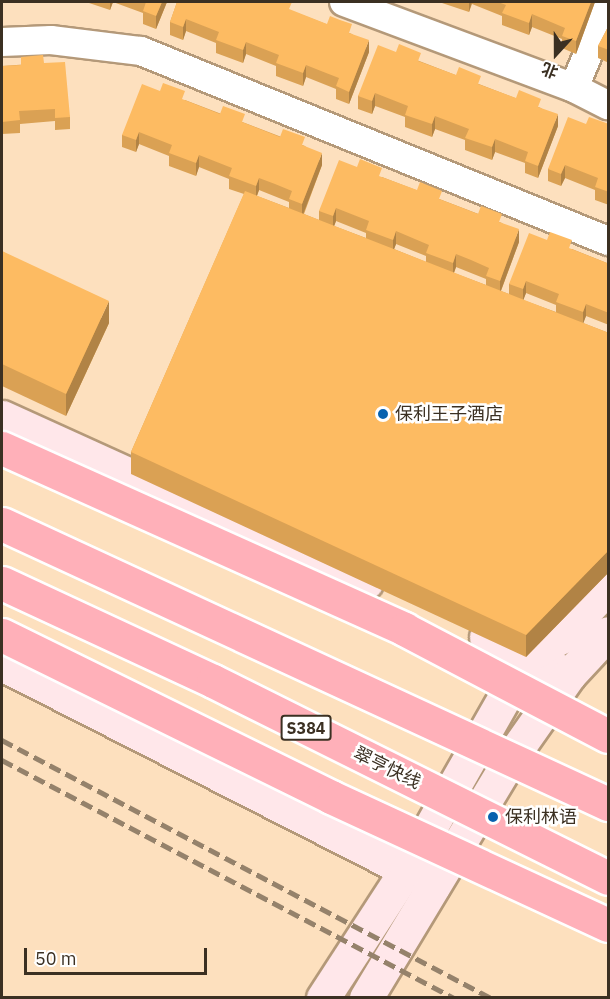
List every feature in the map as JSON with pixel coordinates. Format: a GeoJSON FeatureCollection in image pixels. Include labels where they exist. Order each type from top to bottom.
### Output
{"type":"FeatureCollection","features":[{"type":"Feature","properties":{"kind":"highway"},"geometry":{"type":"LineString","coordinates":[[2,447],[404,629],[609,736]]}},
{"type":"Feature","properties":{"kind":"highway"},"geometry":{"type":"LineString","coordinates":[[2,524],[609,804]]}},
{"type":"Feature","properties":{"kind":"highway","name":"翠亨快线"},"geometry":{"type":"LineString","coordinates":[[2,583],[213,681],[609,878]]}},
{"type":"Feature","properties":{"kind":"highway"},"geometry":{"type":"LineString","coordinates":[[2,635],[331,797],[609,925]]}},
{"type":"Feature","properties":{"kind":"street"},"geometry":{"type":"LineString","coordinates":[[344,2],[574,88],[609,105]]}},
{"type":"Feature","properties":{"kind":"street"},"geometry":{"type":"LineString","coordinates":[[574,88],[609,5]]}},
{"type":"Feature","properties":{"kind":"street"},"geometry":{"type":"LineString","coordinates":[[2,42],[51,40],[141,51],[609,241]]}},
{"type":"Feature","properties":{"kind":"street"},"geometry":{"type":"LineString","coordinates":[[2,417],[569,675]]}},
{"type":"Feature","properties":{"kind":"street"},"geometry":{"type":"LineString","coordinates":[[366,998],[420,877],[528,656],[561,637],[609,587]]}},
{"type":"Feature","properties":{"kind":"street"},"geometry":{"type":"LineString","coordinates":[[323,998],[420,877],[510,759],[569,675],[609,633]]}},
{"type":"Feature","properties":{"kind":"street"},"geometry":{"type":"LineString","coordinates":[[2,664],[420,877]]}},
{"type":"Feature","properties":{"kind":"building"},"geometry":{"type":"Polygon","coordinates":[[[146,2],[162,2],[156,16],[143,11],[146,2]]]}},
{"type":"Feature","properties":{"kind":"building"},"geometry":{"type":"Polygon","coordinates":[[[177,2],[292,2],[289,9],[327,24],[330,16],[352,24],[349,33],[369,40],[349,92],[336,86],[339,78],[306,65],[303,73],[276,63],[279,55],[246,42],[243,50],[216,40],[219,32],[186,19],[183,27],[170,22],[177,2]]]}},
{"type":"Feature","properties":{"kind":"building"},"geometry":{"type":"Polygon","coordinates":[[[498,2],[591,2],[576,41],[562,36],[565,28],[532,14],[529,23],[502,13],[506,5],[498,2]]]}},
{"type":"Feature","properties":{"kind":"building"},"geometry":{"type":"Polygon","coordinates":[[[609,25],[609,50],[598,46],[609,25]]]}},
{"type":"Feature","properties":{"kind":"building"},"geometry":{"type":"Polygon","coordinates":[[[399,44],[421,53],[418,61],[456,75],[459,67],[481,76],[478,84],[516,98],[519,90],[541,99],[538,107],[558,114],[538,166],[525,161],[528,152],[495,139],[492,147],[465,138],[469,129],[435,116],[432,124],[405,115],[408,106],[375,93],[372,101],[358,96],[378,45],[396,52],[399,44]]]}},
{"type":"Feature","properties":{"kind":"building"},"geometry":{"type":"Polygon","coordinates":[[[43,55],[44,63],[65,62],[70,117],[55,118],[55,109],[19,111],[20,120],[2,122],[2,66],[21,65],[21,57],[43,55]]]}},
{"type":"Feature","properties":{"kind":"building"},"geometry":{"type":"Polygon","coordinates":[[[163,83],[185,91],[182,99],[220,114],[223,106],[245,114],[242,122],[280,137],[283,129],[305,137],[302,145],[322,153],[302,204],[289,199],[292,191],[275,184],[259,178],[256,186],[229,176],[232,168],[199,155],[196,163],[169,153],[172,145],[139,132],[136,140],[122,135],[142,84],[160,91],[163,83]]]}},
{"type":"Feature","properties":{"kind":"building"},"geometry":{"type":"Polygon","coordinates":[[[568,117],[586,124],[589,117],[609,124],[609,192],[595,187],[598,178],[565,165],[561,174],[548,169],[568,117]]]}},
{"type":"Feature","properties":{"kind":"building"},"geometry":{"type":"Polygon","coordinates":[[[360,159],[382,168],[379,176],[417,190],[420,182],[442,191],[439,199],[478,214],[481,206],[502,214],[499,222],[519,229],[500,281],[486,276],[489,268],[456,254],[453,263],[426,253],[429,245],[396,231],[393,240],[366,230],[369,221],[336,208],[333,216],[319,211],[339,160],[357,167],[360,159]]]}},
{"type":"Feature","properties":{"kind":"building","name":"保利王子酒店"},"geometry":{"type":"Polygon","coordinates":[[[245,191],[609,333],[609,550],[526,635],[131,452],[245,191]]]}},
{"type":"Feature","properties":{"kind":"building"},"geometry":{"type":"Polygon","coordinates":[[[550,232],[572,240],[569,248],[607,263],[609,260],[609,313],[586,304],[583,312],[556,302],[559,294],[526,281],[523,289],[509,284],[529,233],[547,240],[550,232]]]}},
{"type":"Feature","properties":{"kind":"building"},"geometry":{"type":"Polygon","coordinates":[[[2,251],[109,301],[66,394],[2,364],[2,251]]]}},
{"type":"Feature","properties":{"kind":"railway"},"geometry":{"type":"LineString","coordinates":[[2,740],[491,998]]}},
{"type":"Feature","properties":{"kind":"railway"},"geometry":{"type":"LineString","coordinates":[[2,760],[454,998]]}},
{"type":"Feature","properties":{"kind":"place","name":"保利王子酒店"},"geometry":{"type":"Point","coordinates":[383,414]}},
{"type":"Feature","properties":{"kind":"place","name":"保利林语"},"geometry":{"type":"Point","coordinates":[493,817]}}]}
